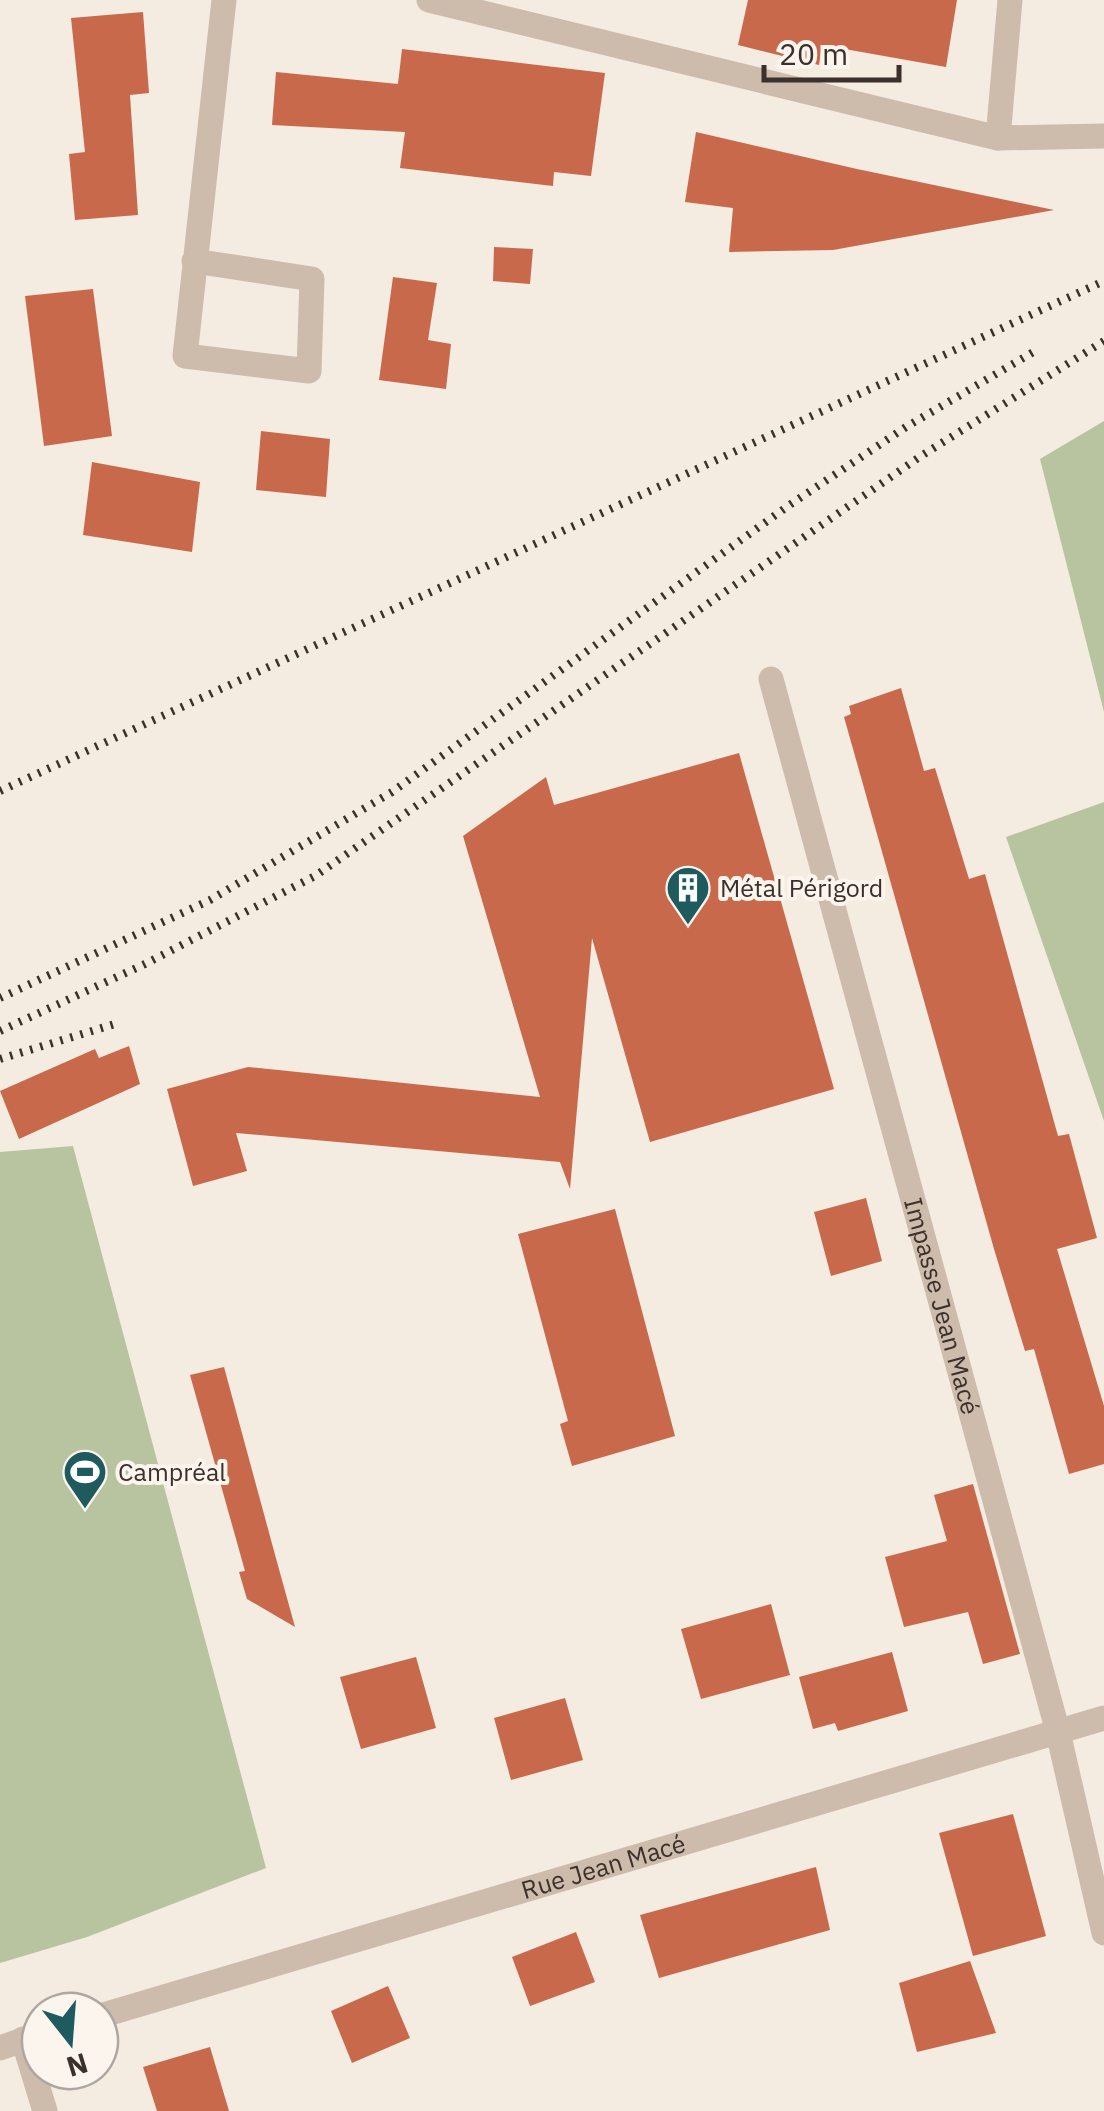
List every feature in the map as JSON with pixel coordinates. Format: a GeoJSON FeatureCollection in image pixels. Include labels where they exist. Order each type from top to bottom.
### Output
{"type":"FeatureCollection","features":[{"type":"Feature","properties":{"kind":"street"},"geometry":{"type":"LineString","coordinates":[[194,261],[312,279],[308,371],[185,356],[194,261],[224,0]]}},
{"type":"Feature","properties":{"kind":"street"},"geometry":{"type":"LineString","coordinates":[[998,138],[1004,34],[1010,0]]}},
{"type":"Feature","properties":{"kind":"street"},"geometry":{"type":"LineString","coordinates":[[437,1],[998,138],[1104,136]]}},
{"type":"Feature","properties":{"kind":"street","name":"Impasse Jean Macé"},"geometry":{"type":"LineString","coordinates":[[772,680],[1058,1732],[1104,1933]]}},
{"type":"Feature","properties":{"kind":"street","name":"Rue Jean Macé"},"geometry":{"type":"LineString","coordinates":[[120,2010],[1104,1718]]}},
{"type":"Feature","properties":{"kind":"green space"},"geometry":{"type":"Polygon","coordinates":[[[1104,421],[1104,712],[1040,459],[1104,421]]]}},
{"type":"Feature","properties":{"kind":"green space"},"geometry":{"type":"Polygon","coordinates":[[[1104,802],[1104,1121],[1006,837],[1104,802]]]}},
{"type":"Feature","properties":{"kind":"green space","name":"Campréal"},"geometry":{"type":"Polygon","coordinates":[[[73,1146],[266,1868],[87,1937],[0,1963],[0,1152],[73,1146]]]}},
{"type":"Feature","properties":{"kind":"building"},"geometry":{"type":"Polygon","coordinates":[[[748,0],[957,0],[946,67],[822,45],[819,65],[738,45],[748,0]]]}},
{"type":"Feature","properties":{"kind":"building"},"geometry":{"type":"Polygon","coordinates":[[[143,12],[149,93],[130,95],[138,215],[75,220],[69,154],[85,152],[71,18],[143,12]]]}},
{"type":"Feature","properties":{"kind":"building"},"geometry":{"type":"Polygon","coordinates":[[[402,49],[605,73],[591,176],[554,172],[553,186],[400,168],[405,132],[272,125],[276,72],[398,84],[402,49]]]}},
{"type":"Feature","properties":{"kind":"building"},"geometry":{"type":"Polygon","coordinates":[[[696,132],[1054,210],[833,250],[729,252],[733,208],[685,202],[696,132]]]}},
{"type":"Feature","properties":{"kind":"building"},"geometry":{"type":"Polygon","coordinates":[[[494,247],[533,249],[530,284],[493,281],[494,247]]]}},
{"type":"Feature","properties":{"kind":"building"},"geometry":{"type":"Polygon","coordinates":[[[393,277],[437,283],[428,340],[451,344],[446,389],[379,380],[393,277]]]}},
{"type":"Feature","properties":{"kind":"building"},"geometry":{"type":"Polygon","coordinates":[[[93,289],[112,436],[44,446],[25,296],[93,289]]]}},
{"type":"Feature","properties":{"kind":"building"},"geometry":{"type":"Polygon","coordinates":[[[261,431],[330,439],[326,497],[256,490],[261,431]]]}},
{"type":"Feature","properties":{"kind":"building"},"geometry":{"type":"Polygon","coordinates":[[[92,462],[200,482],[192,552],[83,535],[92,462]]]}},
{"type":"Feature","properties":{"kind":"building"},"geometry":{"type":"Polygon","coordinates":[[[901,688],[924,771],[935,768],[969,879],[985,874],[1058,1136],[1069,1134],[1097,1238],[1057,1249],[1104,1406],[1104,1464],[1069,1474],[1034,1349],[1025,1351],[994,1249],[844,717],[851,714],[849,706],[901,688]]]}},
{"type":"Feature","properties":{"kind":"building"},"geometry":{"type":"Polygon","coordinates":[[[739,753],[834,1089],[650,1142],[592,938],[570,1189],[560,1162],[236,1133],[247,1171],[193,1186],[167,1089],[248,1067],[540,1097],[463,836],[546,777],[554,805],[739,753]]]}},
{"type":"Feature","properties":{"kind":"building"},"geometry":{"type":"Polygon","coordinates":[[[129,1046],[140,1084],[19,1139],[0,1091],[95,1049],[99,1058],[129,1046]]]}},
{"type":"Feature","properties":{"kind":"building"},"geometry":{"type":"Polygon","coordinates":[[[866,1198],[882,1261],[831,1276],[814,1212],[866,1198]]]}},
{"type":"Feature","properties":{"kind":"building"},"geometry":{"type":"Polygon","coordinates":[[[615,1209],[675,1436],[572,1466],[560,1424],[568,1421],[518,1234],[615,1209]]]}},
{"type":"Feature","properties":{"kind":"building"},"geometry":{"type":"Polygon","coordinates":[[[224,1367],[295,1627],[247,1599],[239,1572],[245,1571],[190,1375],[224,1367]]]}},
{"type":"Feature","properties":{"kind":"building"},"geometry":{"type":"Polygon","coordinates":[[[973,1484],[1020,1654],[983,1664],[968,1612],[904,1627],[885,1557],[947,1541],[934,1495],[973,1484]]]}},
{"type":"Feature","properties":{"kind":"building"},"geometry":{"type":"Polygon","coordinates":[[[771,1604],[790,1675],[701,1699],[681,1629],[771,1604]]]}},
{"type":"Feature","properties":{"kind":"building"},"geometry":{"type":"Polygon","coordinates":[[[892,1652],[908,1711],[838,1731],[835,1723],[813,1729],[799,1677],[892,1652]]]}},
{"type":"Feature","properties":{"kind":"building"},"geometry":{"type":"Polygon","coordinates":[[[416,1657],[436,1728],[361,1749],[340,1677],[416,1657]]]}},
{"type":"Feature","properties":{"kind":"building"},"geometry":{"type":"Polygon","coordinates":[[[565,1698],[583,1760],[511,1780],[494,1718],[565,1698]]]}},
{"type":"Feature","properties":{"kind":"building"},"geometry":{"type":"Polygon","coordinates":[[[1013,1814],[1046,1936],[973,1956],[939,1833],[1013,1814]]]}},
{"type":"Feature","properties":{"kind":"building"},"geometry":{"type":"Polygon","coordinates":[[[816,1867],[830,1930],[659,1978],[640,1915],[816,1867]]]}},
{"type":"Feature","properties":{"kind":"building"},"geometry":{"type":"Polygon","coordinates":[[[576,1932],[595,1982],[530,2006],[512,1957],[576,1932]]]}},
{"type":"Feature","properties":{"kind":"building"},"geometry":{"type":"Polygon","coordinates":[[[970,1961],[996,2033],[917,2052],[899,1983],[970,1961]]]}},
{"type":"Feature","properties":{"kind":"building"},"geometry":{"type":"Polygon","coordinates":[[[388,1986],[410,2038],[352,2063],[331,2011],[388,1986]]]}},
{"type":"Feature","properties":{"kind":"building"},"geometry":{"type":"Polygon","coordinates":[[[210,2047],[229,2111],[157,2111],[143,2067],[210,2047]]]}},
{"type":"Feature","properties":{"kind":"railway"},"geometry":{"type":"LineString","coordinates":[[0,791],[1104,281]]}},
{"type":"Feature","properties":{"kind":"railway"},"geometry":{"type":"LineString","coordinates":[[0,1031],[145,964],[315,876],[921,456],[1104,341]]}},
{"type":"Feature","properties":{"kind":"railway"},"geometry":{"type":"LineString","coordinates":[[0,998],[210,900],[392,792],[788,506],[906,427],[1035,351]]}},
{"type":"Feature","properties":{"kind":"railway"},"geometry":{"type":"LineString","coordinates":[[0,1059],[115,1024]]}},
{"type":"Feature","properties":{"kind":"place","name":"Métal Périgord"},"geometry":{"type":"Point","coordinates":[688,926]}},
{"type":"Feature","properties":{"kind":"place","name":"Campréal"},"geometry":{"type":"Point","coordinates":[85,1510]}}]}
